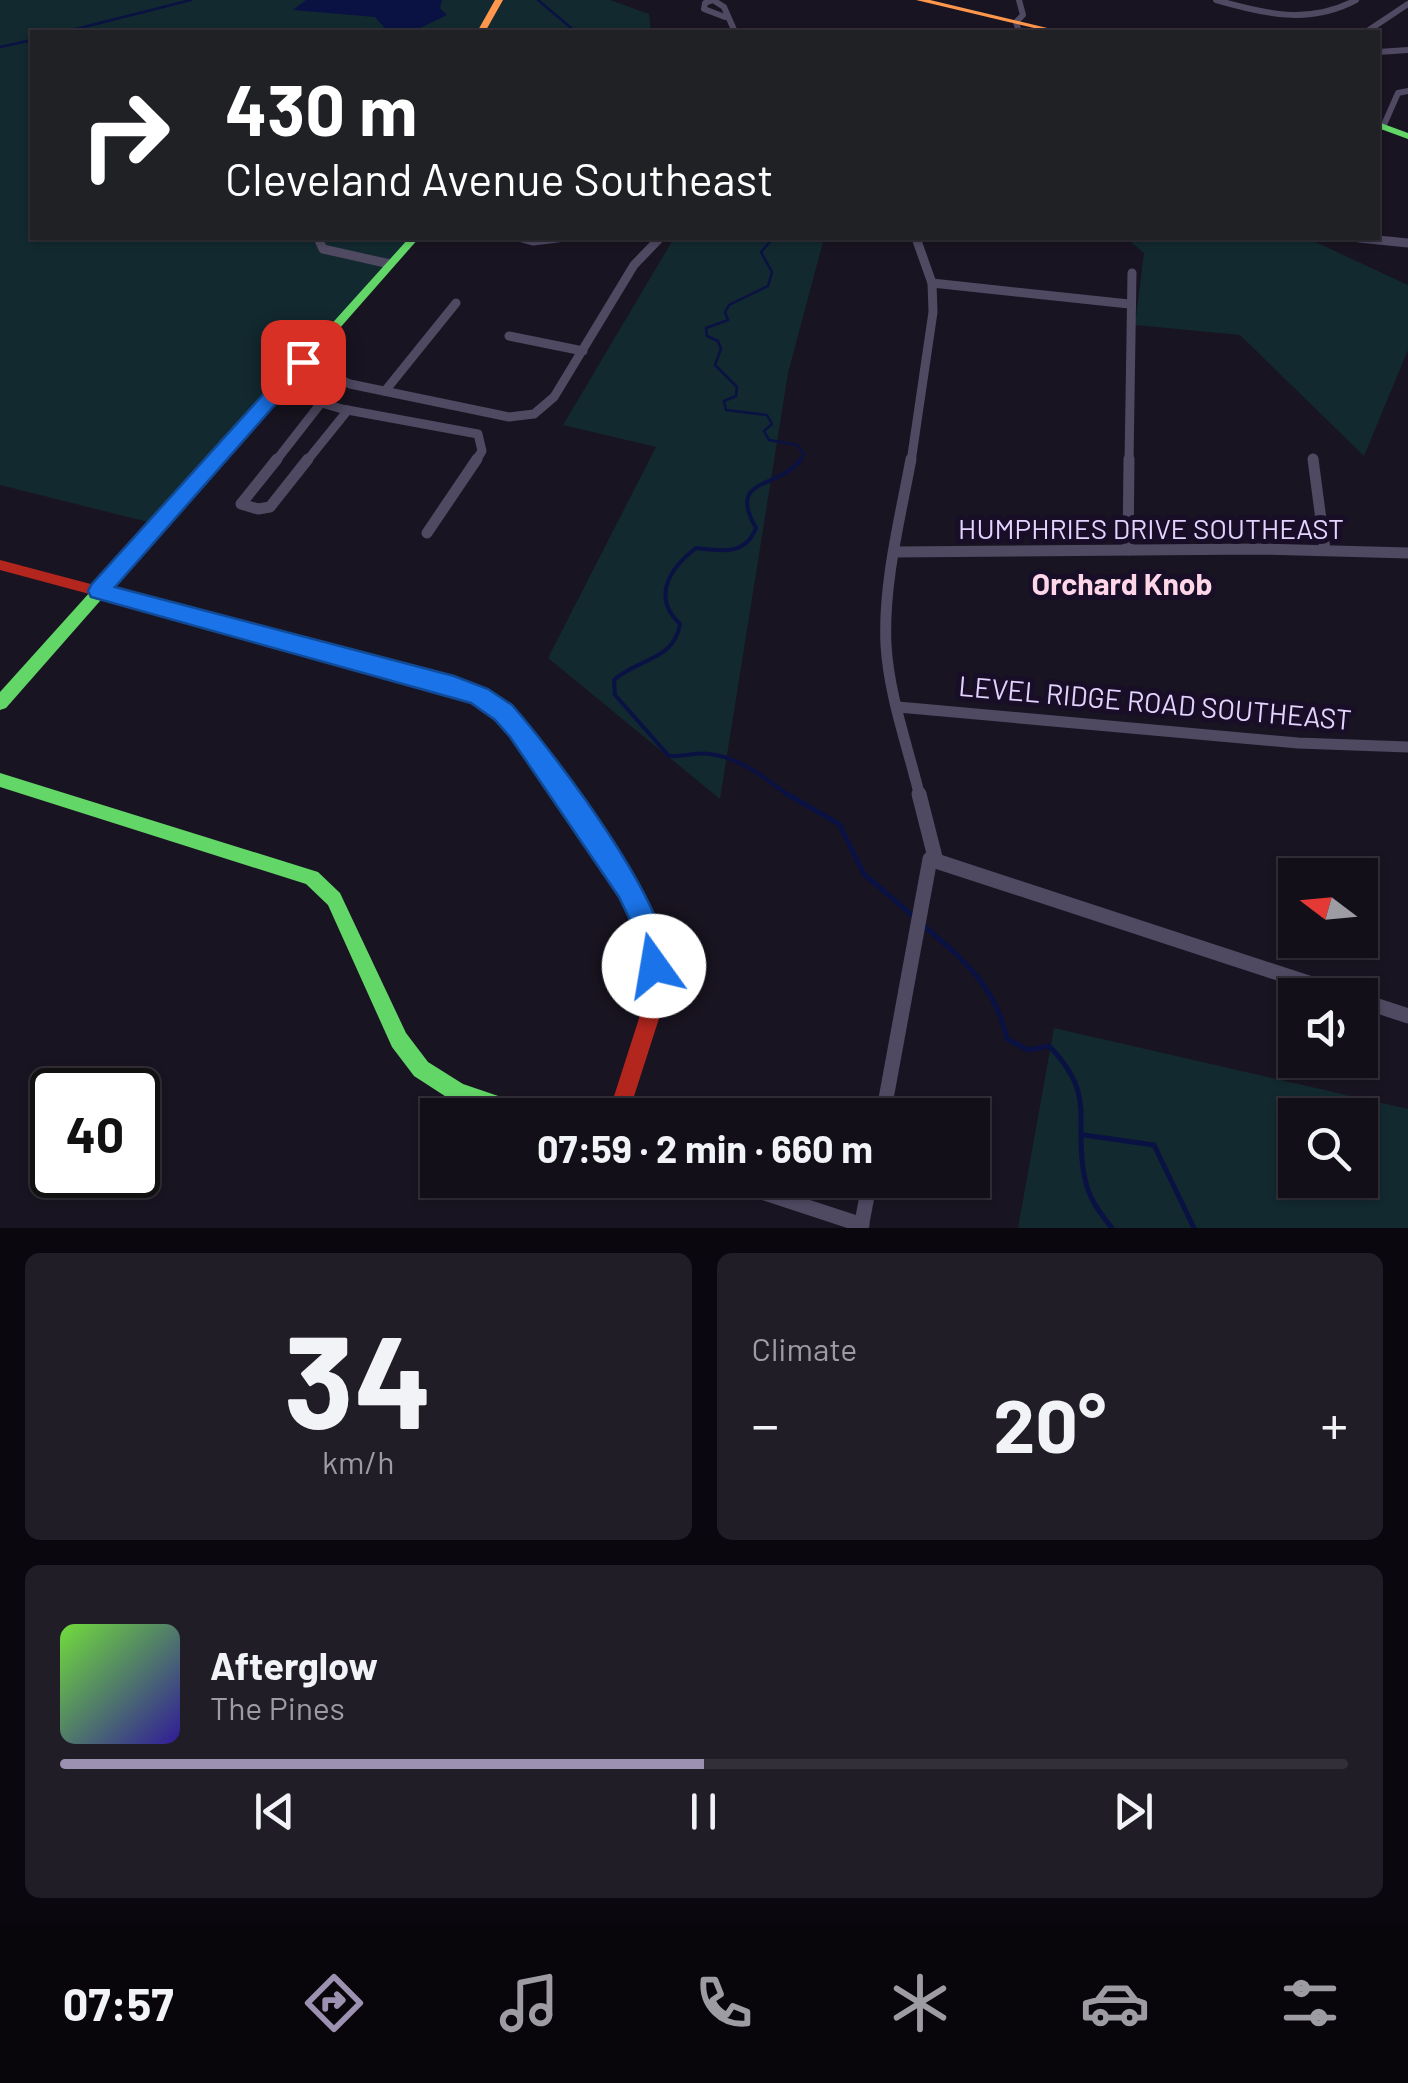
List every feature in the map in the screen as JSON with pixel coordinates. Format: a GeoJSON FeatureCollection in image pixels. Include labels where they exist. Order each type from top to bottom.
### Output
{"type":"FeatureCollection","features":[{"type":"Feature","properties":{"kind":"street"},"geometry":{"type":"LineString","coordinates":[[482,30],[498,0]]}},
{"type":"Feature","properties":{"kind":"street"},"geometry":{"type":"LineString","coordinates":[[725,16],[704,9],[705,3],[713,0],[724,7],[734,30]]}},
{"type":"Feature","properties":{"kind":"street"},"geometry":{"type":"LineString","coordinates":[[920,0],[1018,27],[1043,30]]}},
{"type":"Feature","properties":{"kind":"street"},"geometry":{"type":"LineString","coordinates":[[1018,27],[1023,15],[1019,0]]}},
{"type":"Feature","properties":{"kind":"street"},"geometry":{"type":"LineString","coordinates":[[1216,0],[1294,18],[1324,17],[1356,0]]}},
{"type":"Feature","properties":{"kind":"street"},"geometry":{"type":"LineString","coordinates":[[1369,30],[1408,4]]}},
{"type":"Feature","properties":{"kind":"street"},"geometry":{"type":"LineString","coordinates":[[1380,52],[1408,50]]}},
{"type":"Feature","properties":{"kind":"street"},"geometry":{"type":"LineString","coordinates":[[1408,91],[1398,92],[1380,126],[1408,136]]}},
{"type":"Feature","properties":{"kind":"street"},"geometry":{"type":"LineString","coordinates":[[319,240],[323,248],[336,254],[390,264]]}},
{"type":"Feature","properties":{"kind":"street"},"geometry":{"type":"LineString","coordinates":[[0,703],[278,390],[310,365],[412,240]]}},
{"type":"Feature","properties":{"kind":"street"},"geometry":{"type":"LineString","coordinates":[[310,365],[350,384],[509,417],[532,417],[543,411],[634,265],[658,240]]}},
{"type":"Feature","properties":{"kind":"street"},"geometry":{"type":"LineString","coordinates":[[917,240],[932,282],[930,349],[894,552],[886,640],[898,707],[936,860]]}},
{"type":"Feature","properties":{"kind":"street"},"geometry":{"type":"LineString","coordinates":[[1378,240],[1408,243]]}},
{"type":"Feature","properties":{"kind":"street"},"geometry":{"type":"LineString","coordinates":[[1128,550],[1132,273]]}},
{"type":"Feature","properties":{"kind":"street"},"geometry":{"type":"LineString","coordinates":[[932,282],[1129,304]]}},
{"type":"Feature","properties":{"kind":"street"},"geometry":{"type":"LineString","coordinates":[[385,391],[456,304]]}},
{"type":"Feature","properties":{"kind":"street"},"geometry":{"type":"LineString","coordinates":[[509,336],[583,351]]}},
{"type":"Feature","properties":{"kind":"street"},"geometry":{"type":"LineString","coordinates":[[278,390],[348,410],[415,419],[478,434],[482,451],[428,533]]}},
{"type":"Feature","properties":{"kind":"street"},"geometry":{"type":"LineString","coordinates":[[321,403],[242,504],[258,509],[270,507],[348,410]]}},
{"type":"Feature","properties":{"kind":"street"},"geometry":{"type":"LineString","coordinates":[[1313,458],[1324,550]]}},
{"type":"Feature","properties":{"kind":"street","name":"HUMPHRIES DRIVE SOUTHEAST"},"geometry":{"type":"LineString","coordinates":[[894,552],[1324,550],[1408,554]]}},
{"type":"Feature","properties":{"kind":"street"},"geometry":{"type":"LineString","coordinates":[[0,565],[454,686],[503,712],[628,888],[646,924],[654,966],[652,1006],[623,1098]]}},
{"type":"Feature","properties":{"kind":"street","name":"LEVEL RIDGE ROAD SOUTHEAST"},"geometry":{"type":"LineString","coordinates":[[898,707],[1298,743],[1408,747]]}},
{"type":"Feature","properties":{"kind":"street"},"geometry":{"type":"LineString","coordinates":[[0,780],[312,878],[334,899],[399,1040],[421,1069],[458,1092],[476,1098]]}},
{"type":"Feature","properties":{"kind":"street"},"geometry":{"type":"LineString","coordinates":[[885,1098],[930,859],[1293,978]]}},
{"type":"Feature","properties":{"kind":"street"},"geometry":{"type":"LineString","coordinates":[[1378,1006],[1408,1016]]}},
{"type":"Feature","properties":{"kind":"street"},"geometry":{"type":"LineString","coordinates":[[779,1198],[862,1226],[867,1198]]}},
{"type":"Feature","properties":{"kind":"green space"},"geometry":{"type":"Polygon","coordinates":[[[0,0],[610,0],[649,14],[651,30],[30,30],[30,240],[415,240],[290,381],[152,523],[0,485],[0,0]]]}},
{"type":"Feature","properties":{"kind":"green space"},"geometry":{"type":"Polygon","coordinates":[[[673,240],[823,240],[788,373],[720,799],[548,658],[656,447],[563,425],[673,240]]]}},
{"type":"Feature","properties":{"kind":"green space"},"geometry":{"type":"Polygon","coordinates":[[[1128,240],[1311,240],[1408,285],[1408,350],[1364,456],[1240,335],[1135,325],[1144,253],[1128,240]]]}},
{"type":"Feature","properties":{"kind":"green space"},"geometry":{"type":"Polygon","coordinates":[[[1054,1028],[1360,1098],[1278,1098],[1278,1198],[1378,1198],[1378,1102],[1408,1109],[1408,1228],[1018,1228],[1054,1028]]]}},
{"type":"Feature","properties":{"kind":"shaded area"},"geometry":{"type":"Polygon","coordinates":[[[306,0],[442,0],[440,8],[447,15],[416,30],[381,30],[384,27],[375,17],[293,10],[306,0]]]}},
{"type":"Feature","properties":{"kind":"waterway"},"geometry":{"type":"LineString","coordinates":[[72,30],[191,0]]}},
{"type":"Feature","properties":{"kind":"waterway"},"geometry":{"type":"LineString","coordinates":[[538,0],[574,30]]}},
{"type":"Feature","properties":{"kind":"waterway"},"geometry":{"type":"LineString","coordinates":[[0,47],[30,40]]}},
{"type":"Feature","properties":{"kind":"waterway"},"geometry":{"type":"LineString","coordinates":[[771,240],[761,252],[772,272],[768,286],[729,305],[725,312],[728,320],[706,328],[707,336],[718,341],[721,349],[715,365],[737,387],[736,396],[724,401],[726,410],[767,415],[772,424],[764,431],[769,440],[797,445],[804,454],[800,462]]}},
{"type":"Feature","properties":{"kind":"waterway"},"geometry":{"type":"LineString","coordinates":[[791,797],[753,770],[722,756],[669,756],[615,695],[614,680],[671,645],[680,624],[671,614],[665,593],[678,565],[696,548],[731,550],[746,543],[756,528],[748,511],[751,491],[792,469],[801,459]]}},
{"type":"Feature","properties":{"kind":"waterway"},"geometry":{"type":"LineString","coordinates":[[787,794],[839,824],[864,874],[913,916]]}},
{"type":"Feature","properties":{"kind":"waterway"},"geometry":{"type":"LineString","coordinates":[[924,926],[976,975],[995,1004],[1007,1039],[1028,1050],[1049,1046],[1074,1080],[1081,1110],[1087,1186],[1112,1228]]}},
{"type":"Feature","properties":{"kind":"waterway"},"geometry":{"type":"LineString","coordinates":[[1084,1135],[1154,1145],[1194,1228]]}},
{"type":"Feature","properties":{"kind":"traffic: fast"},"geometry":{"type":"LineString","coordinates":[[1380,126],[1408,136]]}},
{"type":"Feature","properties":{"kind":"traffic: fast"},"geometry":{"type":"LineString","coordinates":[[0,703],[412,240]]}},
{"type":"Feature","properties":{"kind":"traffic: fast"},"geometry":{"type":"LineString","coordinates":[[0,780],[312,878],[334,899],[399,1040],[421,1069],[458,1093],[473,1098]]}},
{"type":"Feature","properties":{"kind":"traffic: slow"},"geometry":{"type":"LineString","coordinates":[[482,30],[499,0]]}},
{"type":"Feature","properties":{"kind":"traffic: slow"},"geometry":{"type":"LineString","coordinates":[[920,0],[1051,30]]}},
{"type":"Feature","properties":{"kind":"traffic: jam"},"geometry":{"type":"LineString","coordinates":[[0,565],[454,686],[504,716],[519,730],[628,888],[647,924],[654,966],[653,1006],[623,1098]]}},
{"type":"Feature","properties":{"kind":"district","name":"Orchard Knob"},"geometry":{"type":"Point","coordinates":[1122,585]}},
{"type":"Feature","properties":{"kind":"route"},"geometry":{"type":"LineString","coordinates":[[303,362],[99,591],[454,686],[503,712],[628,888],[646,924],[654,966]]}}]}
